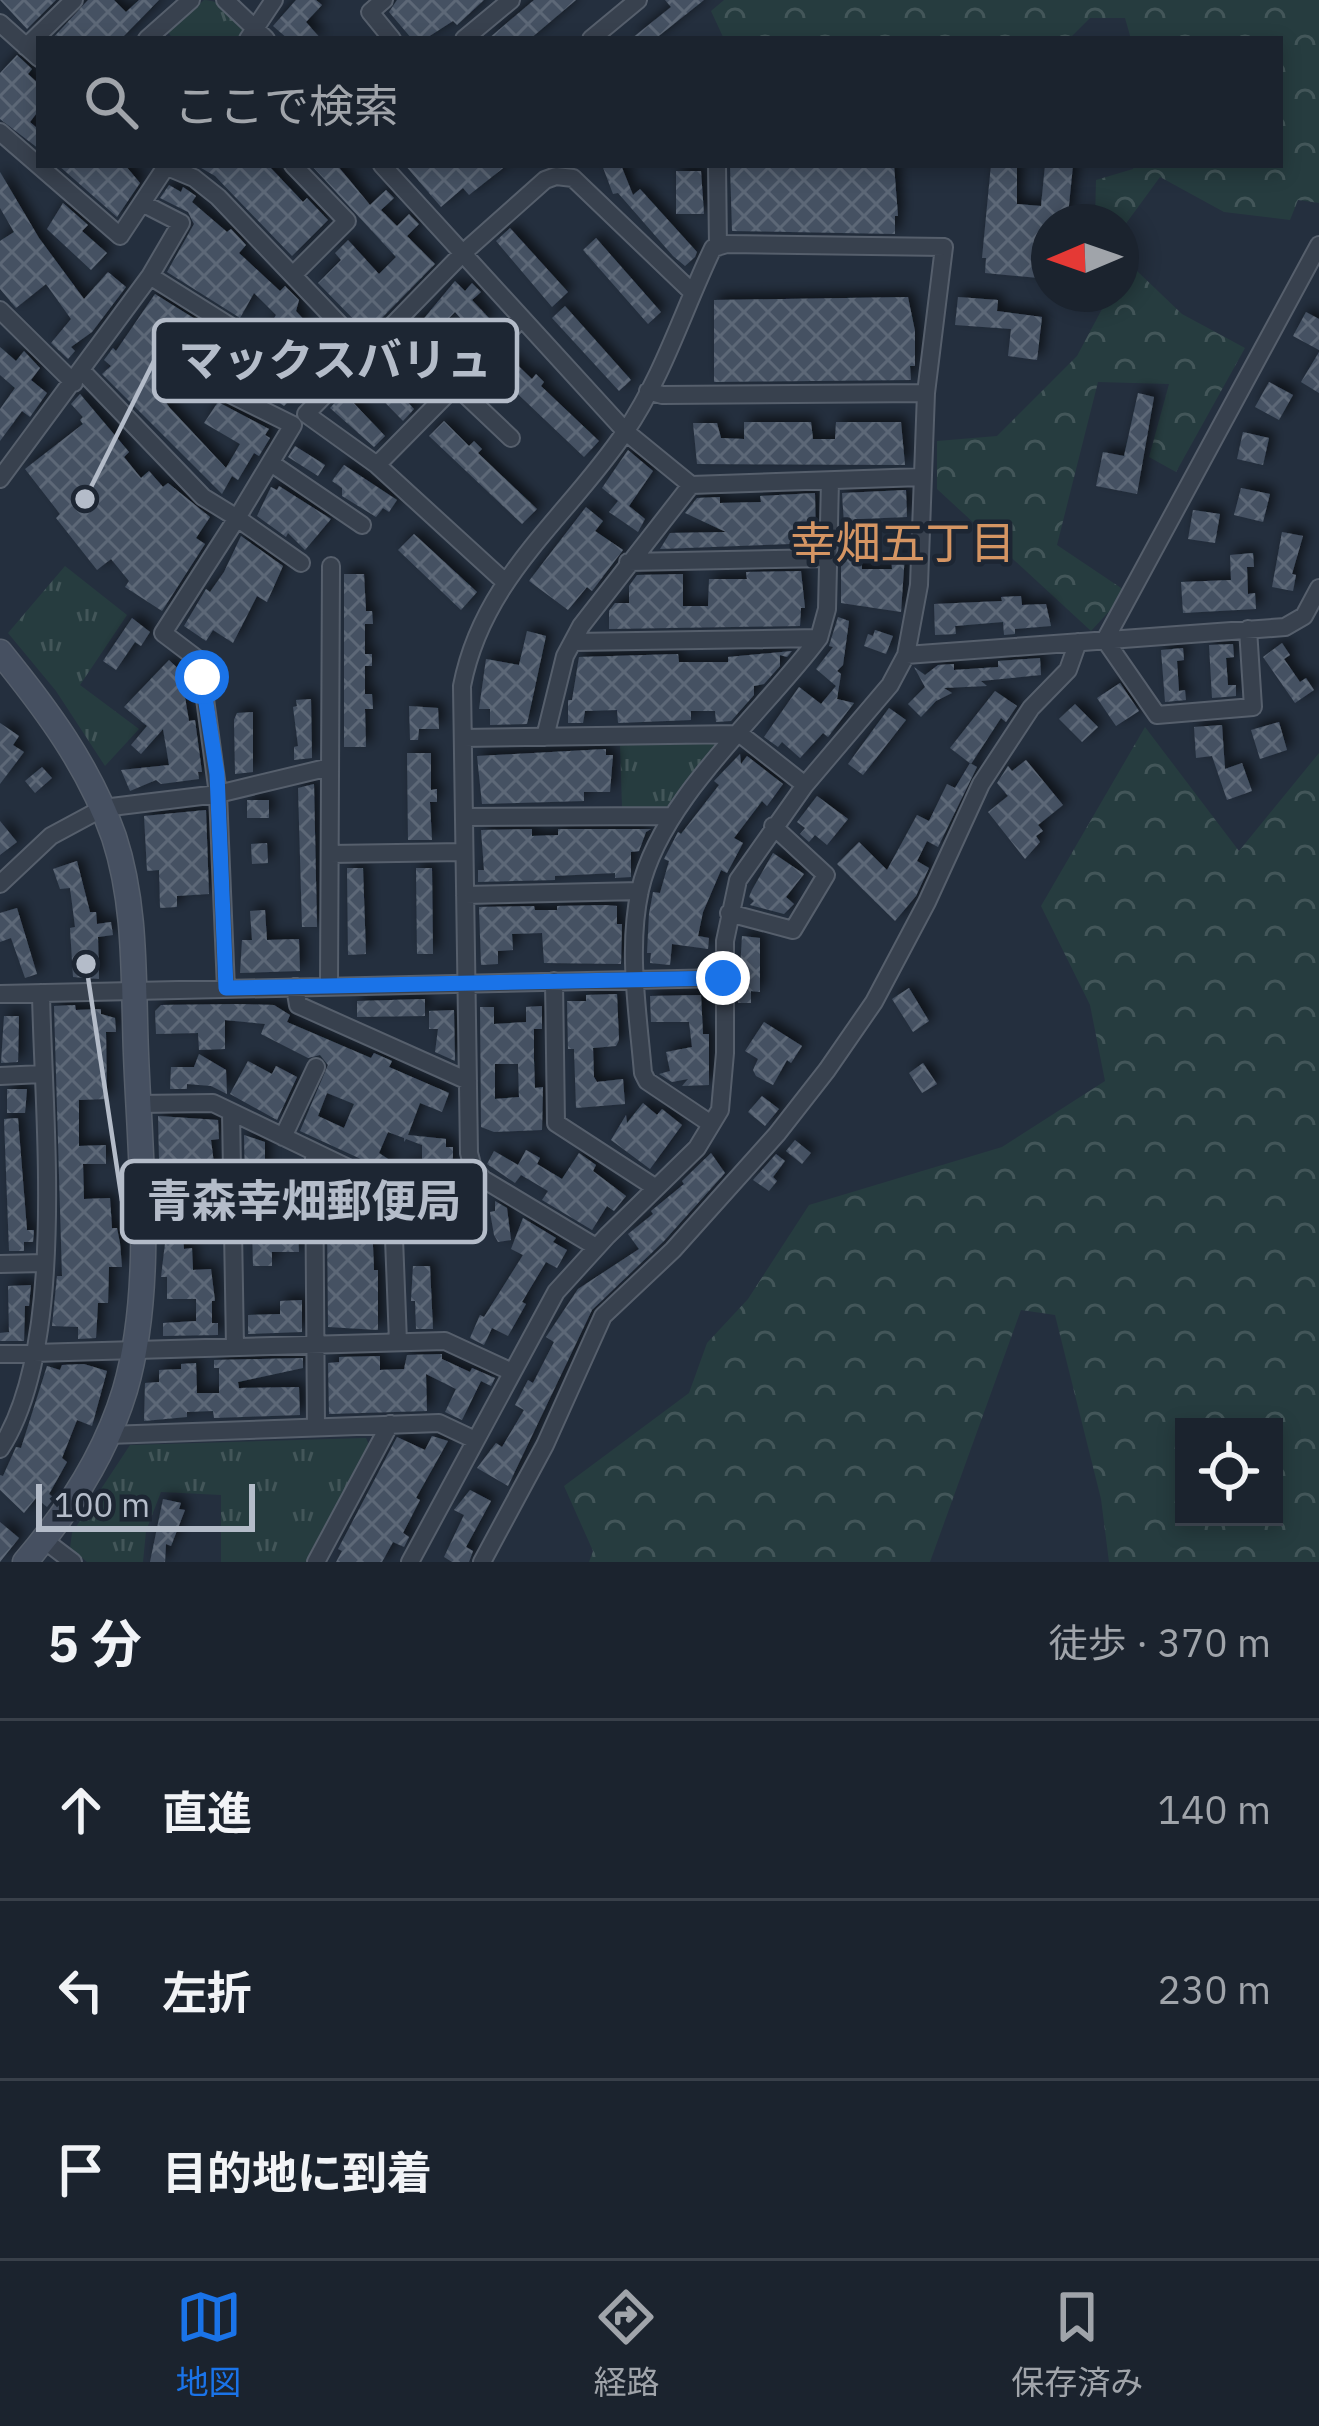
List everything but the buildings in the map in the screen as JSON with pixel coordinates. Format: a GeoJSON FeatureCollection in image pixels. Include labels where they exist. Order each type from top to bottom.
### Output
{"type":"FeatureCollection","features":[{"type":"Feature","properties":{"kind":"street"},"geometry":{"type":"LineString","coordinates":[[46,36],[74,0]]}},
{"type":"Feature","properties":{"kind":"street"},"geometry":{"type":"LineString","coordinates":[[150,36],[191,0]]}},
{"type":"Feature","properties":{"kind":"street"},"geometry":{"type":"LineString","coordinates":[[225,0],[256,35],[274,0]]}},
{"type":"Feature","properties":{"kind":"street"},"geometry":{"type":"LineString","coordinates":[[384,0],[370,12],[390,36]]}},
{"type":"Feature","properties":{"kind":"street"},"geometry":{"type":"LineString","coordinates":[[468,36],[511,0]]}},
{"type":"Feature","properties":{"kind":"street"},"geometry":{"type":"LineString","coordinates":[[595,36],[638,0]]}},
{"type":"Feature","properties":{"kind":"street"},"geometry":{"type":"LineString","coordinates":[[0,23],[33,52]]}},
{"type":"Feature","properties":{"kind":"street"},"geometry":{"type":"LineString","coordinates":[[0,132],[36,163]]}},
{"type":"Feature","properties":{"kind":"street"},"geometry":{"type":"LineString","coordinates":[[41,168],[119,236],[164,168]]}},
{"type":"Feature","properties":{"kind":"street"},"geometry":{"type":"LineString","coordinates":[[172,168],[218,197],[365,351]]}},
{"type":"Feature","properties":{"kind":"street"},"geometry":{"type":"LineString","coordinates":[[292,275],[347,221],[296,168]]}},
{"type":"Feature","properties":{"kind":"street"},"geometry":{"type":"LineString","coordinates":[[385,168],[626,431],[691,485],[922,477]]}},
{"type":"Feature","properties":{"kind":"street"},"geometry":{"type":"LineString","coordinates":[[717,168],[718,247]]}},
{"type":"Feature","properties":{"kind":"street"},"geometry":{"type":"LineString","coordinates":[[504,581],[377,466],[306,414],[463,253],[545,181],[573,178],[692,292]]}},
{"type":"Feature","properties":{"kind":"street"},"geometry":{"type":"LineString","coordinates":[[0,479],[150,276],[181,223],[142,203]]}},
{"type":"Feature","properties":{"kind":"street"},"geometry":{"type":"LineString","coordinates":[[410,1562],[556,1292],[697,1148],[711,1124],[724,1089],[723,978],[729,914],[738,880],[773,826],[890,685],[906,655],[919,585],[926,393],[944,248],[727,244],[713,248],[626,431],[504,581],[467,659],[462,686],[469,1153],[483,1179],[596,1247]]}},
{"type":"Feature","properties":{"kind":"street"},"geometry":{"type":"LineString","coordinates":[[1105,640],[1318,248]]}},
{"type":"Feature","properties":{"kind":"street"},"geometry":{"type":"LineString","coordinates":[[150,276],[241,333],[210,384],[293,425],[163,633],[196,658],[202,677],[218,794],[226,988]]}},
{"type":"Feature","properties":{"kind":"street"},"geometry":{"type":"LineString","coordinates":[[1,316],[78,377],[203,497],[302,563]]}},
{"type":"Feature","properties":{"kind":"street"},"geometry":{"type":"LineString","coordinates":[[377,466],[521,319]]}},
{"type":"Feature","properties":{"kind":"street"},"geometry":{"type":"LineString","coordinates":[[455,386],[511,438]]}},
{"type":"Feature","properties":{"kind":"street"},"geometry":{"type":"LineString","coordinates":[[648,391],[662,395],[926,393]]}},
{"type":"Feature","properties":{"kind":"street"},"geometry":{"type":"LineString","coordinates":[[271,463],[362,525]]}},
{"type":"Feature","properties":{"kind":"street"},"geometry":{"type":"LineString","coordinates":[[711,1124],[646,1082],[634,979],[640,891],[652,853],[672,815],[819,638],[827,608],[830,481]]}},
{"type":"Feature","properties":{"kind":"street"},"geometry":{"type":"LineString","coordinates":[[545,736],[573,642],[628,562],[691,485]]}},
{"type":"Feature","properties":{"kind":"street"},"geometry":{"type":"LineString","coordinates":[[628,562],[828,558]]}},
{"type":"Feature","properties":{"kind":"street"},"geometry":{"type":"LineString","coordinates":[[328,986],[331,566]]}},
{"type":"Feature","properties":{"kind":"street"},"geometry":{"type":"LineString","coordinates":[[906,655],[1285,627],[1304,616],[1319,588]]}},
{"type":"Feature","properties":{"kind":"street"},"geometry":{"type":"LineString","coordinates":[[1105,640],[1157,715],[1252,707],[1248,629]]}},
{"type":"Feature","properties":{"kind":"street"},"geometry":{"type":"LineString","coordinates":[[573,642],[819,638]]}},
{"type":"Feature","properties":{"kind":"street"},"geometry":{"type":"LineString","coordinates":[[482,1562],[545,1445],[603,1316],[673,1250],[777,1134],[827,1070],[874,1002],[981,784],[1031,708],[1068,670],[1078,642]]}},
{"type":"Feature","properties":{"kind":"street"},"geometry":{"type":"LineString","coordinates":[[0,652],[50,714],[82,764],[103,808],[126,878],[138,1104],[142,1272],[134,1349],[108,1435],[78,1492],[26,1562]]}},
{"type":"Feature","properties":{"kind":"street"},"geometry":{"type":"LineString","coordinates":[[463,737],[740,734],[805,785]]}},
{"type":"Feature","properties":{"kind":"street"},"geometry":{"type":"LineString","coordinates":[[0,884],[51,836],[103,808],[218,794],[330,767]]}},
{"type":"Feature","properties":{"kind":"street"},"geometry":{"type":"LineString","coordinates":[[464,818],[672,815]]}},
{"type":"Feature","properties":{"kind":"street"},"geometry":{"type":"LineString","coordinates":[[729,914],[793,930],[826,875],[773,826]]}},
{"type":"Feature","properties":{"kind":"street"},"geometry":{"type":"LineString","coordinates":[[330,854],[464,852]]}},
{"type":"Feature","properties":{"kind":"street"},"geometry":{"type":"LineString","coordinates":[[465,895],[640,891]]}},
{"type":"Feature","properties":{"kind":"street"},"geometry":{"type":"LineString","coordinates":[[0,994],[723,978]]}},
{"type":"Feature","properties":{"kind":"street"},"geometry":{"type":"LineString","coordinates":[[554,981],[556,1124],[656,1188]]}},
{"type":"Feature","properties":{"kind":"street"},"geometry":{"type":"LineString","coordinates":[[295,987],[298,1005],[468,1081]]}},
{"type":"Feature","properties":{"kind":"street"},"geometry":{"type":"LineString","coordinates":[[2,1441],[26,1394],[43,1308],[40,993]]}},
{"type":"Feature","properties":{"kind":"street"},"geometry":{"type":"LineString","coordinates":[[283,1137],[316,1067]]}},
{"type":"Feature","properties":{"kind":"street"},"geometry":{"type":"LineString","coordinates":[[0,1076],[42,1074]]}},
{"type":"Feature","properties":{"kind":"street"},"geometry":{"type":"LineString","coordinates":[[138,1104],[213,1103],[392,1186],[454,1191],[466,1190],[483,1179]]}},
{"type":"Feature","properties":{"kind":"street"},"geometry":{"type":"LineString","coordinates":[[231,1112],[235,1347]]}},
{"type":"Feature","properties":{"kind":"street"},"geometry":{"type":"LineString","coordinates":[[314,1152],[316,1427]]}},
{"type":"Feature","properties":{"kind":"street"},"geometry":{"type":"LineString","coordinates":[[392,1186],[398,1342]]}},
{"type":"Feature","properties":{"kind":"street"},"geometry":{"type":"LineString","coordinates":[[0,1264],[44,1263]]}},
{"type":"Feature","properties":{"kind":"street"},"geometry":{"type":"LineString","coordinates":[[0,1354],[456,1342],[512,1372]]}},
{"type":"Feature","properties":{"kind":"street"},"geometry":{"type":"LineString","coordinates":[[108,1435],[439,1423],[475,1440]]}},
{"type":"Feature","properties":{"kind":"street"},"geometry":{"type":"LineString","coordinates":[[316,1562],[390,1424]]}},
{"type":"Feature","properties":{"kind":"street"},"geometry":{"type":"LineString","coordinates":[[44,1540],[73,1562]]}},
{"type":"Feature","properties":{"kind":"green space"},"geometry":{"type":"Polygon","coordinates":[[[204,0],[223,6],[244,32],[241,36],[171,36],[168,32],[204,0]]]}},
{"type":"Feature","properties":{"kind":"green space"},"geometry":{"type":"Polygon","coordinates":[[[724,0],[1319,0],[1319,203],[1298,200],[1290,220],[1224,212],[1160,177],[1139,206],[1095,204],[1096,180],[1133,168],[1283,168],[1283,36],[1130,36],[1125,18],[1090,18],[1072,36],[723,36],[711,11],[724,0]]]}},
{"type":"Feature","properties":{"kind":"green space"},"geometry":{"type":"Polygon","coordinates":[[[1139,273],[1182,314],[1245,348],[1176,472],[1149,457],[1169,384],[1098,382],[1057,545],[1127,592],[1091,631],[937,489],[937,441],[997,436],[1077,356],[1100,312],[1139,312],[1139,273]]]}},
{"type":"Feature","properties":{"kind":"green space"},"geometry":{"type":"Polygon","coordinates":[[[65,566],[127,615],[80,685],[139,729],[105,766],[56,691],[8,633],[65,566]]]}},
{"type":"Feature","properties":{"kind":"green space"},"geometry":{"type":"Polygon","coordinates":[[[1145,727],[1239,851],[1319,753],[1319,1562],[1109,1562],[1101,1499],[1055,1315],[1021,1310],[930,1562],[589,1562],[593,1551],[564,1486],[689,1393],[707,1343],[748,1299],[809,1205],[1002,1147],[1105,1081],[1090,1005],[1041,906],[1145,727]]]}},
{"type":"Feature","properties":{"kind":"green space"},"geometry":{"type":"Polygon","coordinates":[[[720,741],[673,807],[622,807],[620,745],[720,741]]]}},
{"type":"Feature","properties":{"kind":"green space"},"geometry":{"type":"Polygon","coordinates":[[[366,1438],[370,1447],[307,1562],[221,1562],[221,1495],[161,1492],[146,1531],[143,1562],[87,1562],[70,1548],[72,1533],[130,1445],[366,1438]]]}},
{"type":"Feature","properties":{"kind":"place","name":"マックスバリュ"},"geometry":{"type":"Point","coordinates":[85,499]}},
{"type":"Feature","properties":{"kind":"place","name":"青森幸畑郵便局"},"geometry":{"type":"Point","coordinates":[86,964]}},
{"type":"Feature","properties":{"kind":"district","name":"幸畑五丁目"},"geometry":{"type":"Point","coordinates":[903,542]}},
{"type":"Feature","properties":{"kind":"route"},"geometry":{"type":"LineString","coordinates":[[202,677],[217,774],[226,988],[723,978]]}}]}
